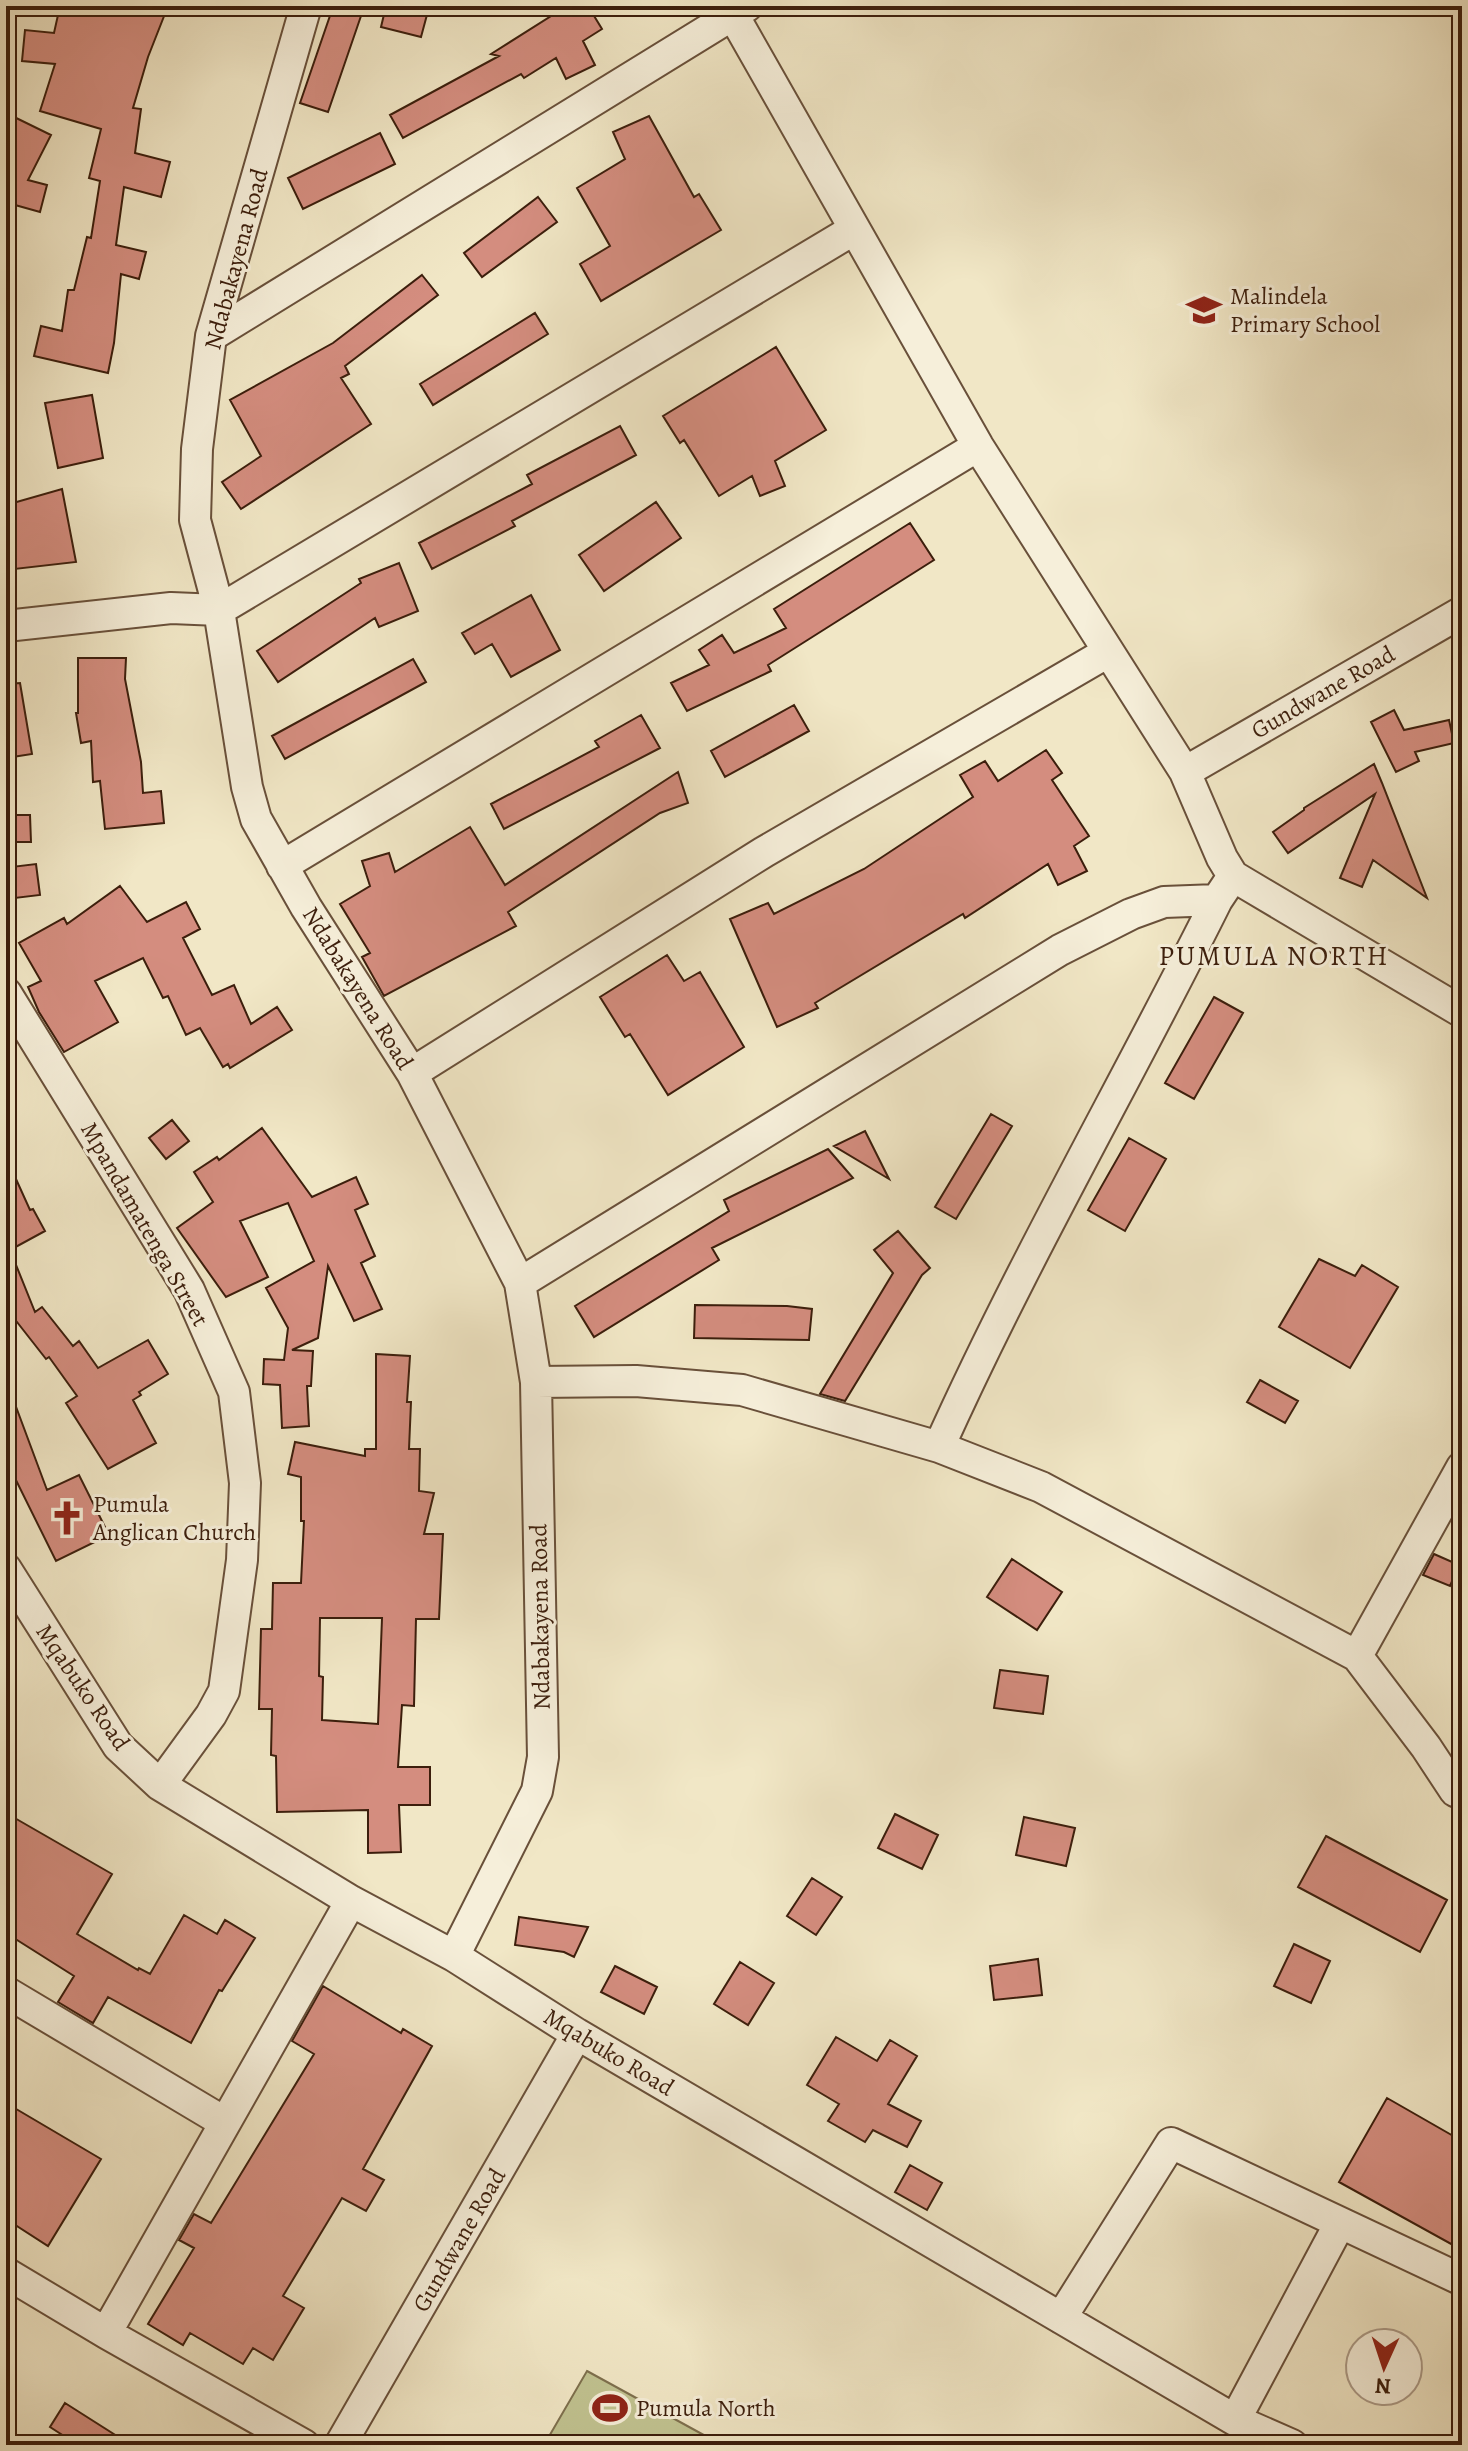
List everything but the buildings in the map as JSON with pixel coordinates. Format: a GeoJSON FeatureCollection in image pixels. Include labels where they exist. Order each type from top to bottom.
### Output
{"type":"FeatureCollection","features":[{"type":"Feature","properties":{"kind":"street","name":"Ndabakayena Road"},"geometry":{"type":"LineString","coordinates":[[306,6],[211,336],[197,449],[195,520],[219,610],[247,787],[256,819],[383,1031],[412,1073],[520,1283],[536,1382],[543,1757],[537,1791],[454,1956]]}},
{"type":"Feature","properties":{"kind":"street"},"geometry":{"type":"LineString","coordinates":[[211,336],[736,9],[853,230],[978,446],[1185,772],[1222,858],[1225,888],[980,1355],[939,1447]]}},
{"type":"Feature","properties":{"kind":"street"},"geometry":{"type":"LineString","coordinates":[[6,626],[171,608],[219,610],[853,230]]}},
{"type":"Feature","properties":{"kind":"street"},"geometry":{"type":"LineString","coordinates":[[282,866],[978,446]]}},
{"type":"Feature","properties":{"kind":"street","name":"Gundwane Road"},"geometry":{"type":"LineString","coordinates":[[1185,772],[1462,612]]}},
{"type":"Feature","properties":{"kind":"street"},"geometry":{"type":"LineString","coordinates":[[412,1073],[764,852],[1108,652]]}},
{"type":"Feature","properties":{"kind":"street"},"geometry":{"type":"LineString","coordinates":[[520,1283],[1060,950],[1131,914],[1164,902],[1225,888],[1462,1012]]}},
{"type":"Feature","properties":{"kind":"street","name":"Mpandamatenga Street"},"geometry":{"type":"LineString","coordinates":[[6,993],[189,1290],[234,1392],[245,1483],[242,1560],[224,1691],[211,1715],[160,1785]]}},
{"type":"Feature","properties":{"kind":"street"},"geometry":{"type":"LineString","coordinates":[[536,1382],[636,1381],[742,1390],[939,1447],[1041,1487],[1357,1656],[1455,1791],[1462,1794]]}},
{"type":"Feature","properties":{"kind":"street"},"geometry":{"type":"LineString","coordinates":[[1357,1656],[1462,1467]]}},
{"type":"Feature","properties":{"kind":"street","name":"Mqabuko Road"},"geometry":{"type":"LineString","coordinates":[[6,1569],[118,1746],[160,1785],[351,1901],[454,1956],[577,2034],[1235,2420],[1292,2445]]}},
{"type":"Feature","properties":{"kind":"street"},"geometry":{"type":"LineString","coordinates":[[106,2333],[351,1901]]}},
{"type":"Feature","properties":{"kind":"street"},"geometry":{"type":"LineString","coordinates":[[6,1992],[224,2122]]}},
{"type":"Feature","properties":{"kind":"street","name":"Gundwane Road"},"geometry":{"type":"LineString","coordinates":[[340,2445],[577,2034]]}},
{"type":"Feature","properties":{"kind":"street"},"geometry":{"type":"LineString","coordinates":[[1061,2318],[1171,2143],[1462,2280]]}},
{"type":"Feature","properties":{"kind":"street"},"geometry":{"type":"LineString","coordinates":[[1235,2420],[1340,2223]]}},
{"type":"Feature","properties":{"kind":"street"},"geometry":{"type":"LineString","coordinates":[[6,2273],[304,2445]]}},
{"type":"Feature","properties":{"kind":"green space","name":"Pumula North"},"geometry":{"type":"Polygon","coordinates":[[[587,2371],[722,2445],[544,2445],[587,2371]]]}},
{"type":"Feature","properties":{"kind":"place","name":"Malindela Primary School"},"geometry":{"type":"Point","coordinates":[1204,310]}},
{"type":"Feature","properties":{"kind":"place","name":"Pumula Anglican Church"},"geometry":{"type":"Point","coordinates":[67,1518]}},
{"type":"Feature","properties":{"kind":"place","name":"Pumula North"},"geometry":{"type":"Point","coordinates":[610,2408]}},
{"type":"Feature","properties":{"kind":"district","name":"PUMULA NORTH"},"geometry":{"type":"Point","coordinates":[1274,955]}}]}
